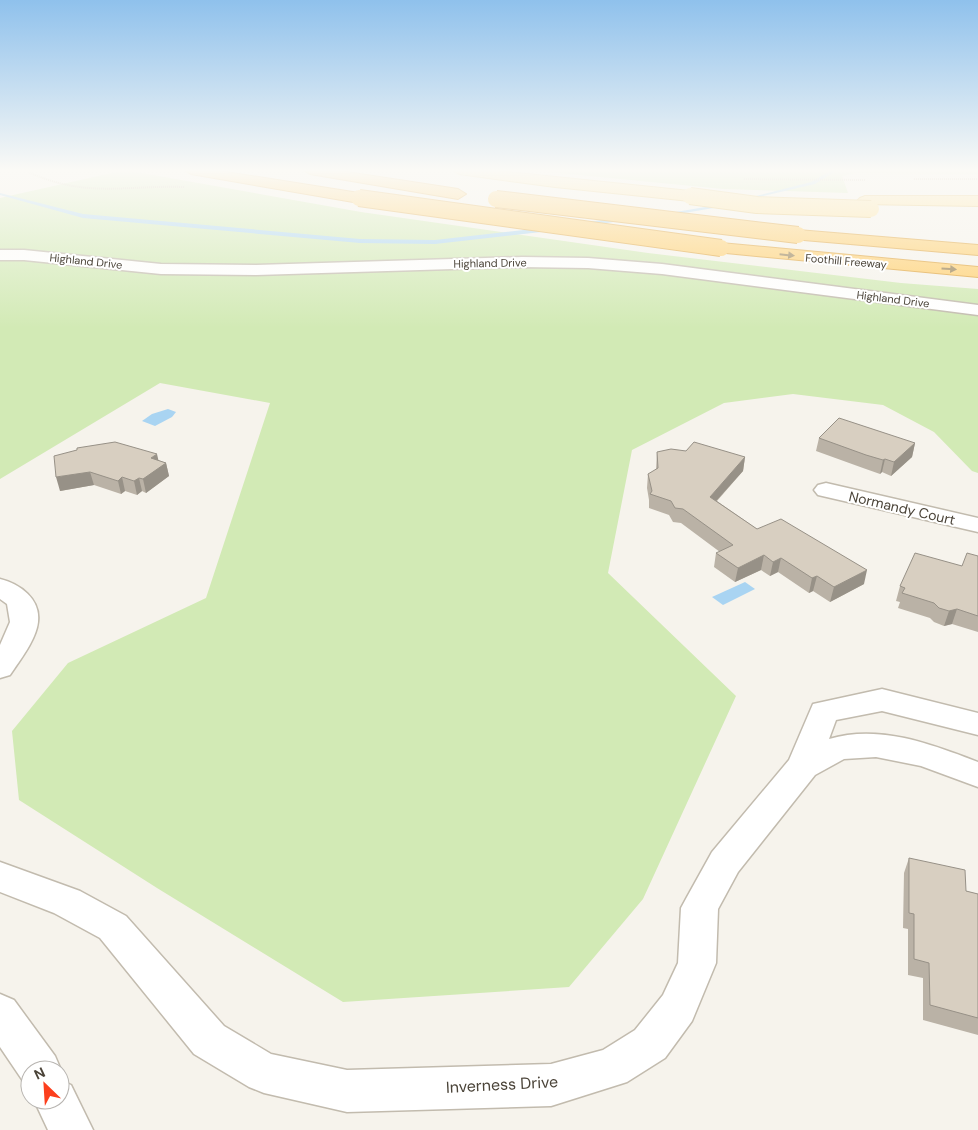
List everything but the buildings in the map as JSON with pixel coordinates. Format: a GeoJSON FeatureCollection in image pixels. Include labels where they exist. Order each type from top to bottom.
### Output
{"type":"FeatureCollection","features":[{"type":"Feature","properties":{"kind":"highway","name":"Foothill Freeway"},"geometry":{"type":"LineString","coordinates":[[538,223],[721,248],[978,272]]}},
{"type":"Feature","properties":{"kind":"highway","name":"Foothill Freeway"},"geometry":{"type":"LineString","coordinates":[[696,223],[798,235],[978,250]]}},
{"type":"Feature","properties":{"kind":"street","name":"Highland Drive"},"geometry":{"type":"LineString","coordinates":[[0,255],[24,255],[161,269],[256,270],[522,262],[588,263],[662,269],[978,310]]}},
{"type":"Feature","properties":{"kind":"street","name":"Normandy Court"},"geometry":{"type":"LineString","coordinates":[[826,490],[978,525]]}},
{"type":"Feature","properties":{"kind":"street"},"geometry":{"type":"LineString","coordinates":[[0,587],[20,600],[24,622],[14,646],[0,668]]}},
{"type":"Feature","properties":{"kind":"street"},"geometry":{"type":"LineString","coordinates":[[803,766],[824,712],[882,700],[978,724]]}},
{"type":"Feature","properties":{"kind":"street","name":"Inverness Drive"},"geometry":{"type":"LineString","coordinates":[[0,877],[66,902],[113,927],[209,1040],[264,1073],[347,1091],[551,1085],[612,1068],[650,1044],[678,1008],[697,963],[700,908],[725,862],[803,766],[839,748],[876,744],[926,755],[978,775]]}},
{"type":"Feature","properties":{"kind":"street"},"geometry":{"type":"LineString","coordinates":[[0,1013],[33,1060]]}},
{"type":"Feature","properties":{"kind":"street"},"geometry":{"type":"LineString","coordinates":[[61,1110],[71,1130]]}},
{"type":"Feature","properties":{"kind":"green space"},"geometry":{"type":"Polygon","coordinates":[[[0,223],[436,223],[648,253],[901,283],[978,289],[978,473],[972,471],[934,432],[883,405],[793,394],[724,403],[632,450],[608,573],[736,696],[643,899],[569,987],[343,1002],[157,888],[19,800],[12,731],[68,663],[206,598],[270,403],[160,383],[0,479],[0,223]]]}},
{"type":"Feature","properties":{"kind":"water"},"geometry":{"type":"Polygon","coordinates":[[[168,409],[176,412],[172,417],[155,426],[142,421],[152,414],[168,409]]]}},
{"type":"Feature","properties":{"kind":"water"},"geometry":{"type":"Polygon","coordinates":[[[745,582],[755,589],[723,605],[712,597],[745,582]]]}},
{"type":"Feature","properties":{"kind":"waterway"},"geometry":{"type":"LineString","coordinates":[[158,223],[360,241],[435,242],[550,229]]}},
{"type":"Feature","properties":{"kind":"waterway"},"geometry":{"type":"LineString","coordinates":[[588,224],[597,223]]}}]}
